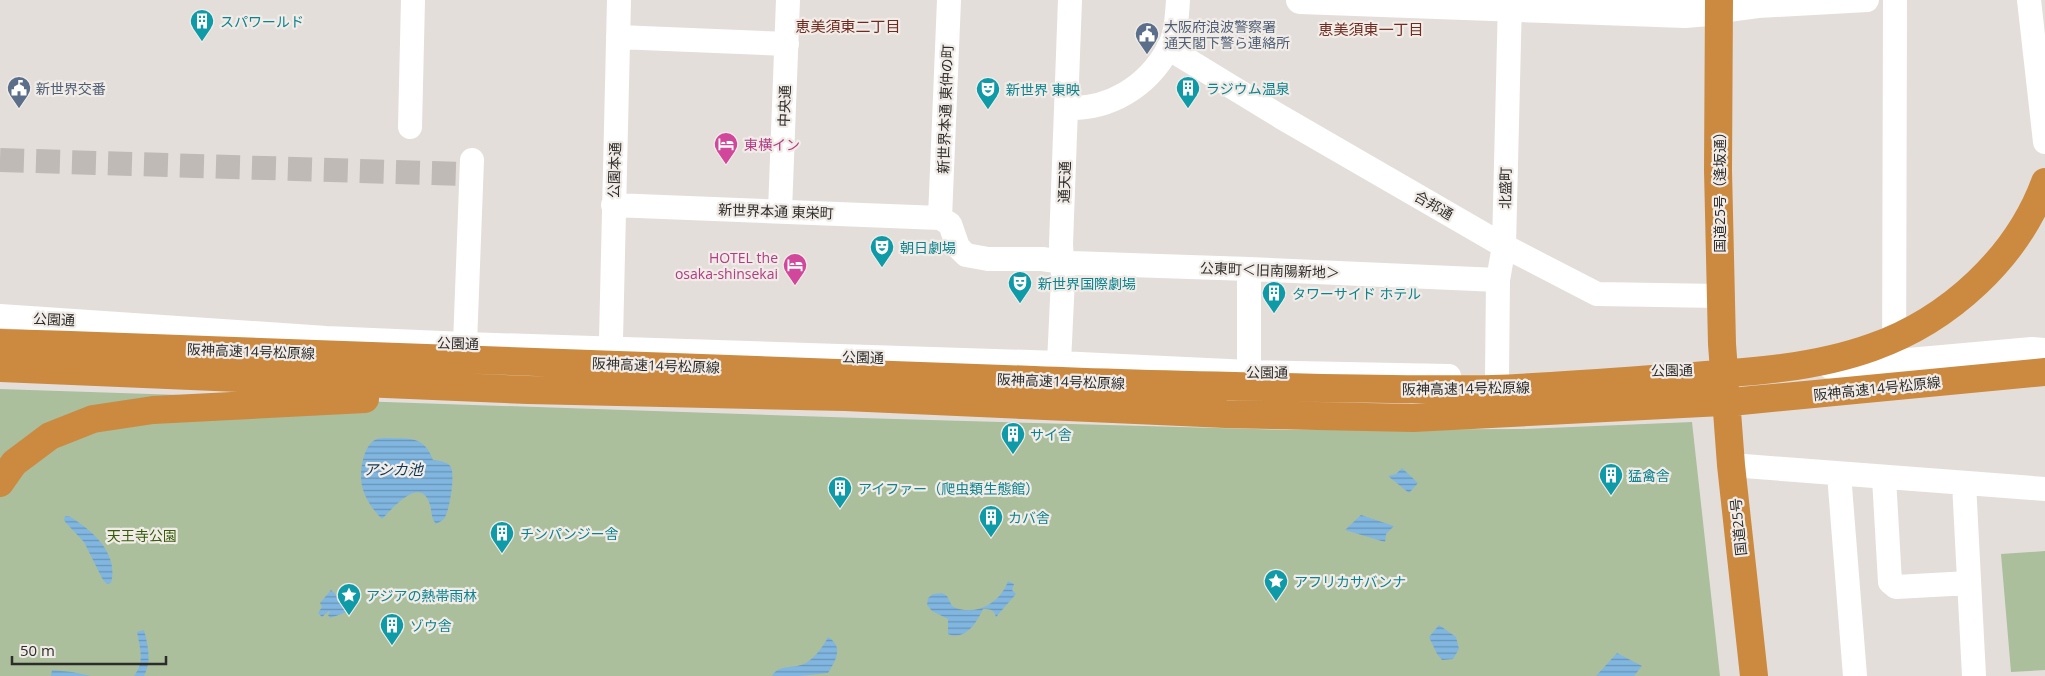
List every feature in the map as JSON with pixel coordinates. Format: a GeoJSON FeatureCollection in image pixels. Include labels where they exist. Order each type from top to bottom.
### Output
{"type":"FeatureCollection","features":[{"type":"Feature","properties":{"kind":"highway","name":"国道25号（逢坂通）"},"geometry":{"type":"LineString","coordinates":[[1719,6],[1720,296],[1724,378]]}},
{"type":"Feature","properties":{"kind":"highway","name":"阪神高速14号松原線"},"geometry":{"type":"LineString","coordinates":[[0,343],[815,370],[1186,386],[1412,390],[1490,389],[1703,375],[1775,368],[1833,358],[1874,346],[1906,333],[1942,310],[1988,272],[2010,246],[2029,217],[2045,182]]}},
{"type":"Feature","properties":{"kind":"highway"},"geometry":{"type":"LineString","coordinates":[[0,326],[68,331],[120,346]]}},
{"type":"Feature","properties":{"kind":"highway","name":"阪神高速14号松原線"},"geometry":{"type":"LineString","coordinates":[[0,368],[528,390],[845,397],[1226,414],[1413,418],[1568,412],[1740,401],[2045,372]]}},
{"type":"Feature","properties":{"kind":"highway","name":"国道25号"},"geometry":{"type":"LineString","coordinates":[[1724,378],[1731,465],[1754,676]]}},
{"type":"Feature","properties":{"kind":"highway"},"geometry":{"type":"LineString","coordinates":[[0,484],[14,463],[50,436],[93,419],[153,410],[528,390]]}},
{"type":"Feature","properties":{"kind":"street"},"geometry":{"type":"LineString","coordinates":[[410,127],[414,0]]}},
{"type":"Feature","properties":{"kind":"street","name":"公園本通"},"geometry":{"type":"LineString","coordinates":[[610,339],[619,0]]}},
{"type":"Feature","properties":{"kind":"street","name":"中央通"},"geometry":{"type":"LineString","coordinates":[[780,211],[788,0]]}},
{"type":"Feature","properties":{"kind":"street","name":"新世界本通 東仲の町"},"geometry":{"type":"LineString","coordinates":[[940,218],[949,0]]}},
{"type":"Feature","properties":{"kind":"street","name":"通天通"},"geometry":{"type":"LineString","coordinates":[[1059,363],[1053,260],[1061,244],[1070,0]]}},
{"type":"Feature","properties":{"kind":"street"},"geometry":{"type":"LineString","coordinates":[[1066,108],[1114,100],[1133,90],[1147,78],[1168,48],[1177,14],[1178,0]]}},
{"type":"Feature","properties":{"kind":"street"},"geometry":{"type":"LineString","coordinates":[[1300,0],[1510,3],[1686,14],[1719,6],[1758,6],[1867,0]]}},
{"type":"Feature","properties":{"kind":"street"},"geometry":{"type":"LineString","coordinates":[[1894,387],[1895,0]]}},
{"type":"Feature","properties":{"kind":"street"},"geometry":{"type":"LineString","coordinates":[[2029,0],[2045,142]]}},
{"type":"Feature","properties":{"kind":"street","name":"北盛町"},"geometry":{"type":"LineString","coordinates":[[1497,376],[1498,280],[1504,246],[1510,3]]}},
{"type":"Feature","properties":{"kind":"street"},"geometry":{"type":"LineString","coordinates":[[618,37],[786,44]]}},
{"type":"Feature","properties":{"kind":"street","name":"合邦通"},"geometry":{"type":"LineString","coordinates":[[1168,48],[1280,117],[1504,246],[1598,294],[1720,296]]}},
{"type":"Feature","properties":{"kind":"street"},"geometry":{"type":"LineString","coordinates":[[465,344],[469,170]]}},
{"type":"Feature","properties":{"kind":"street","name":"新世界本通 東栄町"},"geometry":{"type":"LineString","coordinates":[[613,205],[940,218]]}},
{"type":"Feature","properties":{"kind":"street","name":"公東町＜旧南陽新地＞"},"geometry":{"type":"LineString","coordinates":[[940,218],[950,224],[958,248],[966,255],[988,259],[1053,260],[1071,263],[1498,280]]}},
{"type":"Feature","properties":{"kind":"street"},"geometry":{"type":"LineString","coordinates":[[1249,269],[1249,372]]}},
{"type":"Feature","properties":{"kind":"street","name":"公園通"},"geometry":{"type":"LineString","coordinates":[[0,316],[326,338],[465,344],[1059,363],[1249,372],[1558,376],[1695,368],[1724,378]]}},
{"type":"Feature","properties":{"kind":"street"},"geometry":{"type":"LineString","coordinates":[[1724,378],[2045,350]]}},
{"type":"Feature","properties":{"kind":"street"},"geometry":{"type":"LineString","coordinates":[[1724,378],[1757,399],[2034,375],[2045,368]]}},
{"type":"Feature","properties":{"kind":"street"},"geometry":{"type":"LineString","coordinates":[[1731,465],[2045,489]]}},
{"type":"Feature","properties":{"kind":"street"},"geometry":{"type":"LineString","coordinates":[[1839,474],[1855,676]]}},
{"type":"Feature","properties":{"kind":"street"},"geometry":{"type":"LineString","coordinates":[[1884,478],[1890,582],[1896,587],[1969,583]]}},
{"type":"Feature","properties":{"kind":"street"},"geometry":{"type":"LineString","coordinates":[[1964,483],[1974,676]]}},
{"type":"Feature","properties":{"kind":"green space","name":"天王寺公園"},"geometry":{"type":"Polygon","coordinates":[[[0,389],[861,418],[1286,430],[1522,429],[1692,422],[1720,676],[0,676],[0,389]]]}},
{"type":"Feature","properties":{"kind":"green space"},"geometry":{"type":"Polygon","coordinates":[[[2045,551],[2045,670],[2011,672],[2001,554],[2045,551]]]}},
{"type":"Feature","properties":{"kind":"water","name":"アシカ池"},"geometry":{"type":"Polygon","coordinates":[[[378,439],[409,439],[420,442],[425,446],[433,460],[445,462],[451,467],[452,484],[450,500],[443,520],[436,524],[426,496],[420,493],[407,496],[382,519],[370,504],[362,486],[363,460],[371,443],[378,439]]]}},
{"type":"Feature","properties":{"kind":"water"},"geometry":{"type":"Polygon","coordinates":[[[1402,468],[1418,483],[1409,493],[1388,476],[1396,474],[1402,468]]]}},
{"type":"Feature","properties":{"kind":"water"},"geometry":{"type":"Polygon","coordinates":[[[1361,515],[1394,526],[1386,534],[1385,542],[1345,530],[1361,515]]]}},
{"type":"Feature","properties":{"kind":"water"},"geometry":{"type":"Polygon","coordinates":[[[65,516],[69,516],[86,528],[102,544],[111,562],[111,583],[107,584],[103,580],[84,542],[66,523],[64,520],[65,516]]]}},
{"type":"Feature","properties":{"kind":"water"},"geometry":{"type":"Polygon","coordinates":[[[1008,581],[1014,584],[1012,590],[1016,594],[996,617],[991,610],[983,609],[970,629],[960,635],[948,634],[948,619],[932,611],[927,605],[928,598],[933,594],[942,593],[947,596],[952,606],[960,609],[978,609],[993,602],[1008,581]]]}},
{"type":"Feature","properties":{"kind":"water"},"geometry":{"type":"Polygon","coordinates":[[[331,590],[347,605],[347,612],[330,618],[328,615],[329,611],[322,617],[318,613],[322,607],[320,603],[331,590]]]}},
{"type":"Feature","properties":{"kind":"water"},"geometry":{"type":"Polygon","coordinates":[[[1439,625],[1456,637],[1459,649],[1453,659],[1442,660],[1429,637],[1439,625]]]}},
{"type":"Feature","properties":{"kind":"water"},"geometry":{"type":"Polygon","coordinates":[[[144,630],[148,647],[148,664],[144,676],[134,676],[141,660],[137,632],[144,630]]]}},
{"type":"Feature","properties":{"kind":"water"},"geometry":{"type":"Polygon","coordinates":[[[828,637],[836,645],[837,654],[828,673],[801,676],[772,676],[781,668],[801,665],[809,661],[828,637]]]}},
{"type":"Feature","properties":{"kind":"water"},"geometry":{"type":"Polygon","coordinates":[[[1617,653],[1642,666],[1634,676],[1596,676],[1617,653]]]}},
{"type":"Feature","properties":{"kind":"water"},"geometry":{"type":"Polygon","coordinates":[[[52,670],[72,672],[91,676],[51,676],[52,670]]]}},
{"type":"Feature","properties":{"kind":"tunnel"},"geometry":{"type":"LineString","coordinates":[[0,160],[462,174]]}},
{"type":"Feature","properties":{"kind":"place","name":"スパワールド"},"geometry":{"type":"Point","coordinates":[202,42]}},
{"type":"Feature","properties":{"kind":"place","name":"大阪府浪波警察署 通天閣下警ら連絡所"},"geometry":{"type":"Point","coordinates":[1147,55]}},
{"type":"Feature","properties":{"kind":"place","name":"新世界交番"},"geometry":{"type":"Point","coordinates":[19,109]}},
{"type":"Feature","properties":{"kind":"place","name":"ラジウム温泉"},"geometry":{"type":"Point","coordinates":[1188,109]}},
{"type":"Feature","properties":{"kind":"place","name":"新世界 東映"},"geometry":{"type":"Point","coordinates":[988,110]}},
{"type":"Feature","properties":{"kind":"place","name":"東横イン"},"geometry":{"type":"Point","coordinates":[726,165]}},
{"type":"Feature","properties":{"kind":"place","name":"朝日劇場"},"geometry":{"type":"Point","coordinates":[882,268]}},
{"type":"Feature","properties":{"kind":"place","name":"HOTEL the osaka-shinsekai"},"geometry":{"type":"Point","coordinates":[795,286]}},
{"type":"Feature","properties":{"kind":"place","name":"新世界国際劇場"},"geometry":{"type":"Point","coordinates":[1020,304]}},
{"type":"Feature","properties":{"kind":"place","name":"タワーサイド ホテル"},"geometry":{"type":"Point","coordinates":[1274,314]}},
{"type":"Feature","properties":{"kind":"place","name":"サイ舎"},"geometry":{"type":"Point","coordinates":[1013,455]}},
{"type":"Feature","properties":{"kind":"place","name":"猛禽舎"},"geometry":{"type":"Point","coordinates":[1611,496]}},
{"type":"Feature","properties":{"kind":"place","name":"アイファー（爬虫類生態館）"},"geometry":{"type":"Point","coordinates":[840,509]}},
{"type":"Feature","properties":{"kind":"place","name":"カバ舎"},"geometry":{"type":"Point","coordinates":[991,538]}},
{"type":"Feature","properties":{"kind":"place","name":"チンパンジー舎"},"geometry":{"type":"Point","coordinates":[502,554]}},
{"type":"Feature","properties":{"kind":"place","name":"アフリカサバンナ"},"geometry":{"type":"Point","coordinates":[1276,602]}},
{"type":"Feature","properties":{"kind":"place","name":"アジアの熱帯雨林"},"geometry":{"type":"Point","coordinates":[349,616]}},
{"type":"Feature","properties":{"kind":"place","name":"ゾウ舎"},"geometry":{"type":"Point","coordinates":[392,646]}},
{"type":"Feature","properties":{"kind":"district","name":"恵美須東二丁目"},"geometry":{"type":"Point","coordinates":[848,26]}},
{"type":"Feature","properties":{"kind":"district","name":"恵美須東一丁目"},"geometry":{"type":"Point","coordinates":[1371,29]}}]}
